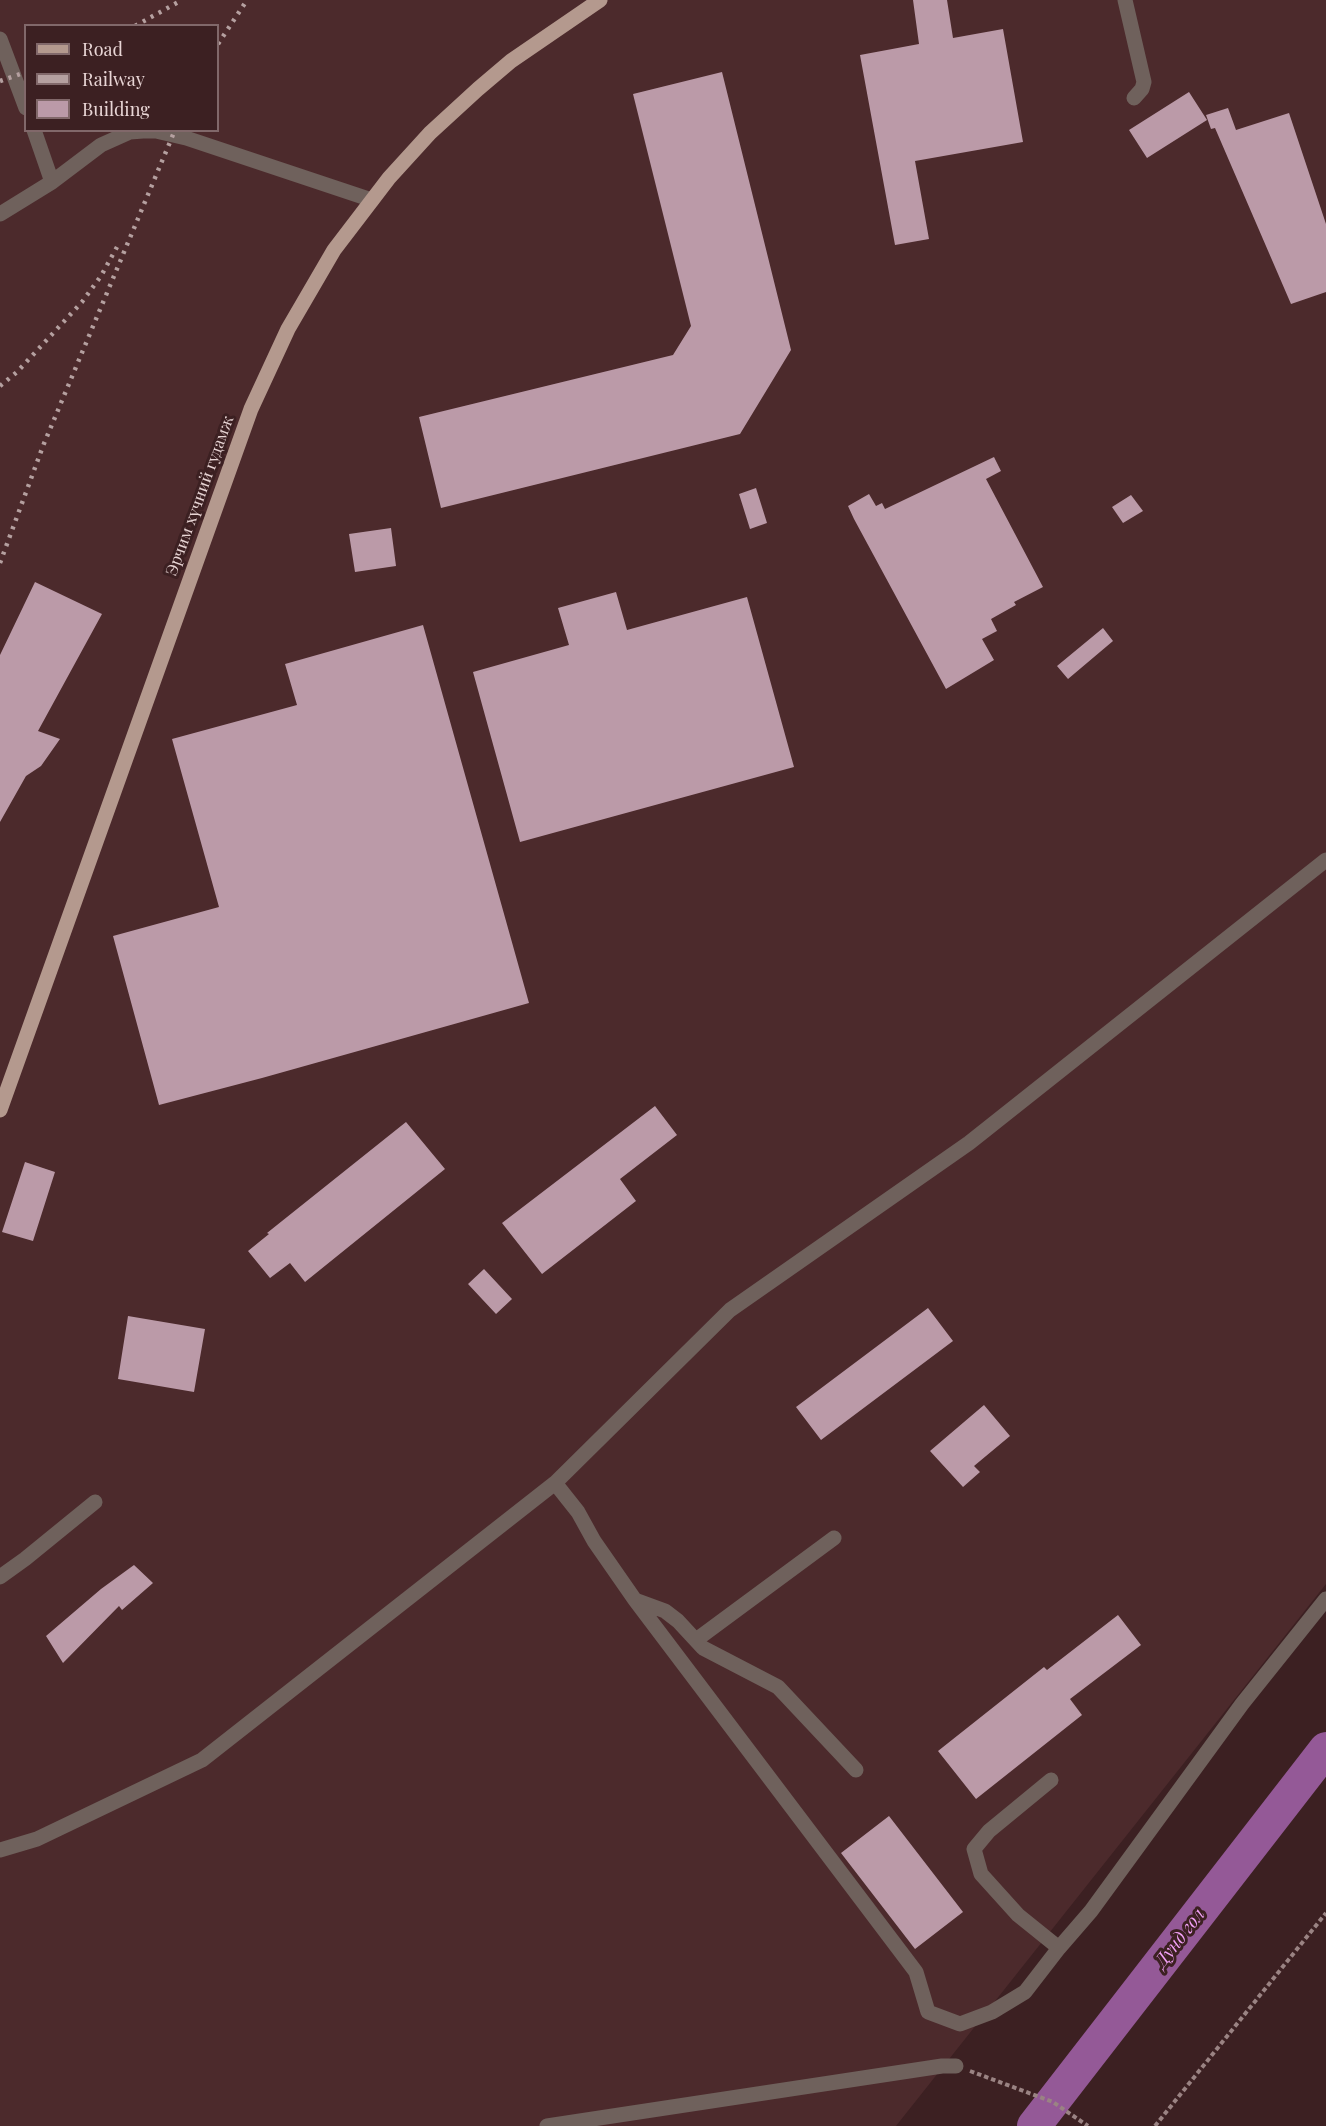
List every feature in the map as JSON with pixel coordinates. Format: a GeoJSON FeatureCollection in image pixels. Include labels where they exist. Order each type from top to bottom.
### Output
{"type":"FeatureCollection","features":[{"type":"Feature","properties":{"kind":"main road","name":"Эрчим хүчний гудамж"},"geometry":{"type":"LineString","coordinates":[[0,1110],[250,409],[267,369],[334,250],[372,200],[430,133],[478,89],[541,40],[600,0]]}},
{"type":"Feature","properties":{"kind":"street"},"geometry":{"type":"LineString","coordinates":[[1125,0],[1144,82],[1142,89],[1134,98]]}},
{"type":"Feature","properties":{"kind":"street"},"geometry":{"type":"LineString","coordinates":[[0,39],[24,103]]}},
{"type":"Feature","properties":{"kind":"street"},"geometry":{"type":"LineString","coordinates":[[35,132],[52,182]]}},
{"type":"Feature","properties":{"kind":"street"},"geometry":{"type":"LineString","coordinates":[[0,214],[52,182],[101,145],[130,132]]}},
{"type":"Feature","properties":{"kind":"street"},"geometry":{"type":"LineString","coordinates":[[160,132],[223,150],[372,200]]}},
{"type":"Feature","properties":{"kind":"street"},"geometry":{"type":"LineString","coordinates":[[0,1850],[37,1839],[202,1760],[555,1483],[730,1310],[969,1143],[1326,860]]}},
{"type":"Feature","properties":{"kind":"street"},"geometry":{"type":"LineString","coordinates":[[555,1483],[578,1512],[594,1541],[635,1600],[916,1972],[928,2012],[960,2024],[992,2012],[1025,1992],[1091,1911],[1242,1704],[1326,1599]]}},
{"type":"Feature","properties":{"kind":"street"},"geometry":{"type":"LineString","coordinates":[[0,1577],[94,1502]]}},
{"type":"Feature","properties":{"kind":"street"},"geometry":{"type":"LineString","coordinates":[[696,1640],[834,1538]]}},
{"type":"Feature","properties":{"kind":"street"},"geometry":{"type":"LineString","coordinates":[[635,1600],[665,1611],[703,1648],[778,1687],[856,1770]]}},
{"type":"Feature","properties":{"kind":"street"},"geometry":{"type":"LineString","coordinates":[[1052,1780],[989,1832],[974,1849],[981,1874],[1018,1915],[1059,1948]]}},
{"type":"Feature","properties":{"kind":"street"},"geometry":{"type":"LineString","coordinates":[[547,2126],[942,2066],[956,2066]]}},
{"type":"Feature","properties":{"kind":"path"},"geometry":{"type":"LineString","coordinates":[[1155,2126],[1326,1913]]}},
{"type":"Feature","properties":{"kind":"path"},"geometry":{"type":"LineString","coordinates":[[956,2066],[1053,2102],[1088,2126]]}},
{"type":"Feature","properties":{"kind":"shaded area"},"geometry":{"type":"Polygon","coordinates":[[[0,0],[1326,0],[1326,1584],[896,2126],[0,2126],[0,0]]]}},
{"type":"Feature","properties":{"kind":"building"},"geometry":{"type":"Polygon","coordinates":[[[913,0],[947,0],[953,38],[1003,29],[1023,142],[915,161],[929,239],[895,245],[860,55],[919,44],[913,0]]]}},
{"type":"Feature","properties":{"kind":"building"},"geometry":{"type":"Polygon","coordinates":[[[722,72],[791,350],[740,434],[441,508],[419,417],[673,355],[691,326],[633,94],[722,72]]]}},
{"type":"Feature","properties":{"kind":"building"},"geometry":{"type":"Polygon","coordinates":[[[1189,92],[1207,120],[1147,158],[1129,130],[1189,92]]]}},
{"type":"Feature","properties":{"kind":"building"},"geometry":{"type":"Polygon","coordinates":[[[1228,108],[1236,130],[1289,113],[1326,224],[1326,292],[1291,304],[1215,128],[1211,129],[1206,115],[1228,108]]]}},
{"type":"Feature","properties":{"kind":"building"},"geometry":{"type":"Polygon","coordinates":[[[994,457],[1001,471],[986,479],[1043,587],[1014,602],[1016,605],[991,619],[997,631],[982,639],[994,660],[946,689],[848,506],[869,494],[876,506],[882,503],[885,509],[994,457]]]}},
{"type":"Feature","properties":{"kind":"building"},"geometry":{"type":"Polygon","coordinates":[[[756,488],[767,523],[750,529],[739,494],[756,488]]]}},
{"type":"Feature","properties":{"kind":"building"},"geometry":{"type":"Polygon","coordinates":[[[1131,495],[1143,511],[1123,523],[1112,507],[1131,495]]]}},
{"type":"Feature","properties":{"kind":"building"},"geometry":{"type":"Polygon","coordinates":[[[391,528],[396,566],[355,572],[349,534],[391,528]]]}},
{"type":"Feature","properties":{"kind":"building"},"geometry":{"type":"Polygon","coordinates":[[[35,582],[102,614],[38,731],[60,739],[41,766],[26,776],[0,822],[0,655],[35,582]]]}},
{"type":"Feature","properties":{"kind":"building"},"geometry":{"type":"Polygon","coordinates":[[[616,592],[627,630],[747,597],[794,767],[520,842],[473,672],[569,645],[558,608],[616,592]]]}},
{"type":"Feature","properties":{"kind":"building"},"geometry":{"type":"Polygon","coordinates":[[[423,625],[529,1003],[159,1105],[113,936],[219,907],[172,739],[297,705],[285,664],[423,625]]]}},
{"type":"Feature","properties":{"kind":"building"},"geometry":{"type":"Polygon","coordinates":[[[1103,628],[1113,641],[1068,679],[1057,666],[1103,628]]]}},
{"type":"Feature","properties":{"kind":"building"},"geometry":{"type":"Polygon","coordinates":[[[655,1106],[677,1135],[620,1179],[636,1201],[542,1274],[502,1223],[655,1106]]]}},
{"type":"Feature","properties":{"kind":"building"},"geometry":{"type":"Polygon","coordinates":[[[406,1122],[445,1169],[305,1282],[290,1263],[270,1278],[248,1251],[269,1234],[267,1233],[406,1122]]]}},
{"type":"Feature","properties":{"kind":"building"},"geometry":{"type":"Polygon","coordinates":[[[25,1162],[55,1172],[33,1241],[2,1232],[25,1162]]]}},
{"type":"Feature","properties":{"kind":"building"},"geometry":{"type":"Polygon","coordinates":[[[484,1269],[512,1299],[496,1314],[468,1284],[484,1269]]]}},
{"type":"Feature","properties":{"kind":"building"},"geometry":{"type":"Polygon","coordinates":[[[928,1308],[953,1341],[821,1440],[796,1407],[928,1308]]]}},
{"type":"Feature","properties":{"kind":"building"},"geometry":{"type":"Polygon","coordinates":[[[128,1316],[205,1329],[194,1392],[118,1379],[128,1316]]]}},
{"type":"Feature","properties":{"kind":"building"},"geometry":{"type":"Polygon","coordinates":[[[984,1405],[1010,1436],[974,1466],[980,1472],[963,1487],[930,1451],[984,1405]]]}},
{"type":"Feature","properties":{"kind":"building"},"geometry":{"type":"Polygon","coordinates":[[[134,1565],[153,1583],[122,1610],[119,1606],[63,1663],[46,1636],[101,1589],[134,1565]]]}},
{"type":"Feature","properties":{"kind":"building"},"geometry":{"type":"Polygon","coordinates":[[[1118,1615],[1141,1645],[1070,1699],[1082,1715],[976,1799],[938,1751],[1044,1667],[1047,1670],[1118,1615]]]}},
{"type":"Feature","properties":{"kind":"building"},"geometry":{"type":"Polygon","coordinates":[[[889,1816],[963,1912],[915,1949],[841,1853],[889,1816]]]}},
{"type":"Feature","properties":{"kind":"waterway","name":"Дунд гол"},"geometry":{"type":"LineString","coordinates":[[1034,2126],[1326,1749]]}},
{"type":"Feature","properties":{"kind":"railway"},"geometry":{"type":"LineString","coordinates":[[139,24],[182,0]]}},
{"type":"Feature","properties":{"kind":"railway"},"geometry":{"type":"LineString","coordinates":[[219,42],[247,0]]}},
{"type":"Feature","properties":{"kind":"railway"},"geometry":{"type":"LineString","coordinates":[[0,81],[24,73]]}},
{"type":"Feature","properties":{"kind":"railway"},"geometry":{"type":"LineString","coordinates":[[0,563],[43,446],[174,132]]}},
{"type":"Feature","properties":{"kind":"railway"},"geometry":{"type":"LineString","coordinates":[[0,386],[17,372],[82,302],[101,276],[117,247]]}}]}
